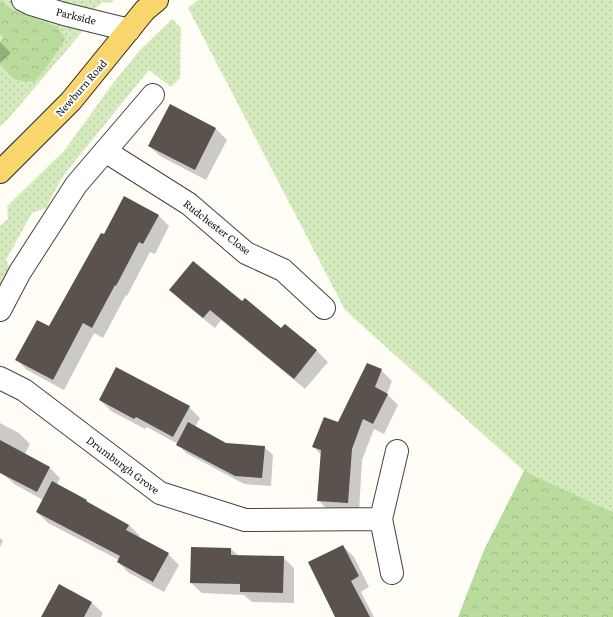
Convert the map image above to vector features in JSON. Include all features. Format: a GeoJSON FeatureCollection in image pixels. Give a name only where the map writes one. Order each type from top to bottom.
{"type":"FeatureCollection","features":[{"type":"Feature","properties":{"kind":"main road","name":"Newburn Road"},"geometry":{"type":"LineString","coordinates":[[0,172],[71,101],[145,10],[157,0]]}},
{"type":"Feature","properties":{"kind":"street","name":"Parkside"},"geometry":{"type":"LineString","coordinates":[[23,0],[31,4],[64,14],[129,30]]}},
{"type":"Feature","properties":{"kind":"street"},"geometry":{"type":"LineString","coordinates":[[0,310],[20,272],[76,186],[153,95]]}},
{"type":"Feature","properties":{"kind":"street","name":"Rudchester Close"},"geometry":{"type":"LineString","coordinates":[[106,151],[189,204],[246,253],[283,270],[324,308]]}},
{"type":"Feature","properties":{"kind":"street","name":"Drumburgh Grove"},"geometry":{"type":"LineString","coordinates":[[0,378],[24,390],[160,493],[245,520],[381,519]]}},
{"type":"Feature","properties":{"kind":"street"},"geometry":{"type":"LineString","coordinates":[[392,573],[381,519],[397,451]]}},
{"type":"Feature","properties":{"kind":"green space"},"geometry":{"type":"Polygon","coordinates":[[[0,0],[12,0],[16,3],[88,25],[0,127],[0,0]]]}},
{"type":"Feature","properties":{"kind":"green space"},"geometry":{"type":"Polygon","coordinates":[[[30,0],[114,0],[111,3],[103,2],[88,14],[30,0]]]}},
{"type":"Feature","properties":{"kind":"green space"},"geometry":{"type":"Polygon","coordinates":[[[198,0],[613,0],[613,512],[524,471],[345,310],[188,8],[198,0]]]}},
{"type":"Feature","properties":{"kind":"green space"},"geometry":{"type":"Polygon","coordinates":[[[0,1],[15,11],[58,27],[65,39],[51,61],[35,81],[15,79],[8,74],[0,64],[0,43],[3,38],[0,33],[0,1]]]}},
{"type":"Feature","properties":{"kind":"green space"},"geometry":{"type":"Polygon","coordinates":[[[172,19],[181,28],[180,78],[171,87],[149,70],[70,167],[60,181],[46,208],[32,213],[6,260],[12,271],[3,286],[0,286],[0,226],[8,219],[7,206],[64,151],[111,86],[139,51],[172,19]]]}},
{"type":"Feature","properties":{"kind":"green space"},"geometry":{"type":"Polygon","coordinates":[[[524,471],[613,512],[613,617],[458,617],[484,550],[524,471]]]}},
{"type":"Feature","properties":{"kind":"building"},"geometry":{"type":"Polygon","coordinates":[[[170,104],[216,128],[195,170],[148,146],[170,104]]]}},
{"type":"Feature","properties":{"kind":"building"},"geometry":{"type":"Polygon","coordinates":[[[124,196],[159,215],[143,244],[139,242],[92,328],[83,323],[53,380],[15,360],[37,320],[49,326],[101,233],[104,234],[124,196]]]}},
{"type":"Feature","properties":{"kind":"building"},"geometry":{"type":"Polygon","coordinates":[[[193,261],[242,301],[245,298],[281,328],[285,324],[317,350],[294,379],[210,310],[203,318],[169,290],[193,261]]]}},
{"type":"Feature","properties":{"kind":"building"},"geometry":{"type":"Polygon","coordinates":[[[367,363],[382,369],[375,387],[388,394],[373,424],[363,419],[352,449],[348,503],[317,501],[321,450],[312,447],[324,417],[338,422],[367,363]]]}},
{"type":"Feature","properties":{"kind":"building"},"geometry":{"type":"Polygon","coordinates":[[[116,367],[190,406],[173,437],[136,417],[134,419],[99,400],[116,367]]]}},
{"type":"Feature","properties":{"kind":"building"},"geometry":{"type":"Polygon","coordinates":[[[188,422],[226,443],[265,446],[262,478],[235,476],[176,445],[188,422]]]}},
{"type":"Feature","properties":{"kind":"building"},"geometry":{"type":"Polygon","coordinates":[[[0,440],[50,467],[37,492],[0,473],[0,440]]]}},
{"type":"Feature","properties":{"kind":"building"},"geometry":{"type":"Polygon","coordinates":[[[52,481],[129,525],[126,530],[169,553],[153,582],[117,562],[120,556],[36,512],[52,481]]]}},
{"type":"Feature","properties":{"kind":"building"},"geometry":{"type":"Polygon","coordinates":[[[343,545],[359,576],[351,581],[370,617],[335,617],[308,562],[343,545]]]}},
{"type":"Feature","properties":{"kind":"building"},"geometry":{"type":"Polygon","coordinates":[[[191,547],[231,548],[231,555],[284,556],[283,593],[240,592],[240,584],[190,583],[191,547]]]}},
{"type":"Feature","properties":{"kind":"building"},"geometry":{"type":"Polygon","coordinates":[[[59,584],[92,602],[84,617],[41,617],[59,584]]]}}]}
